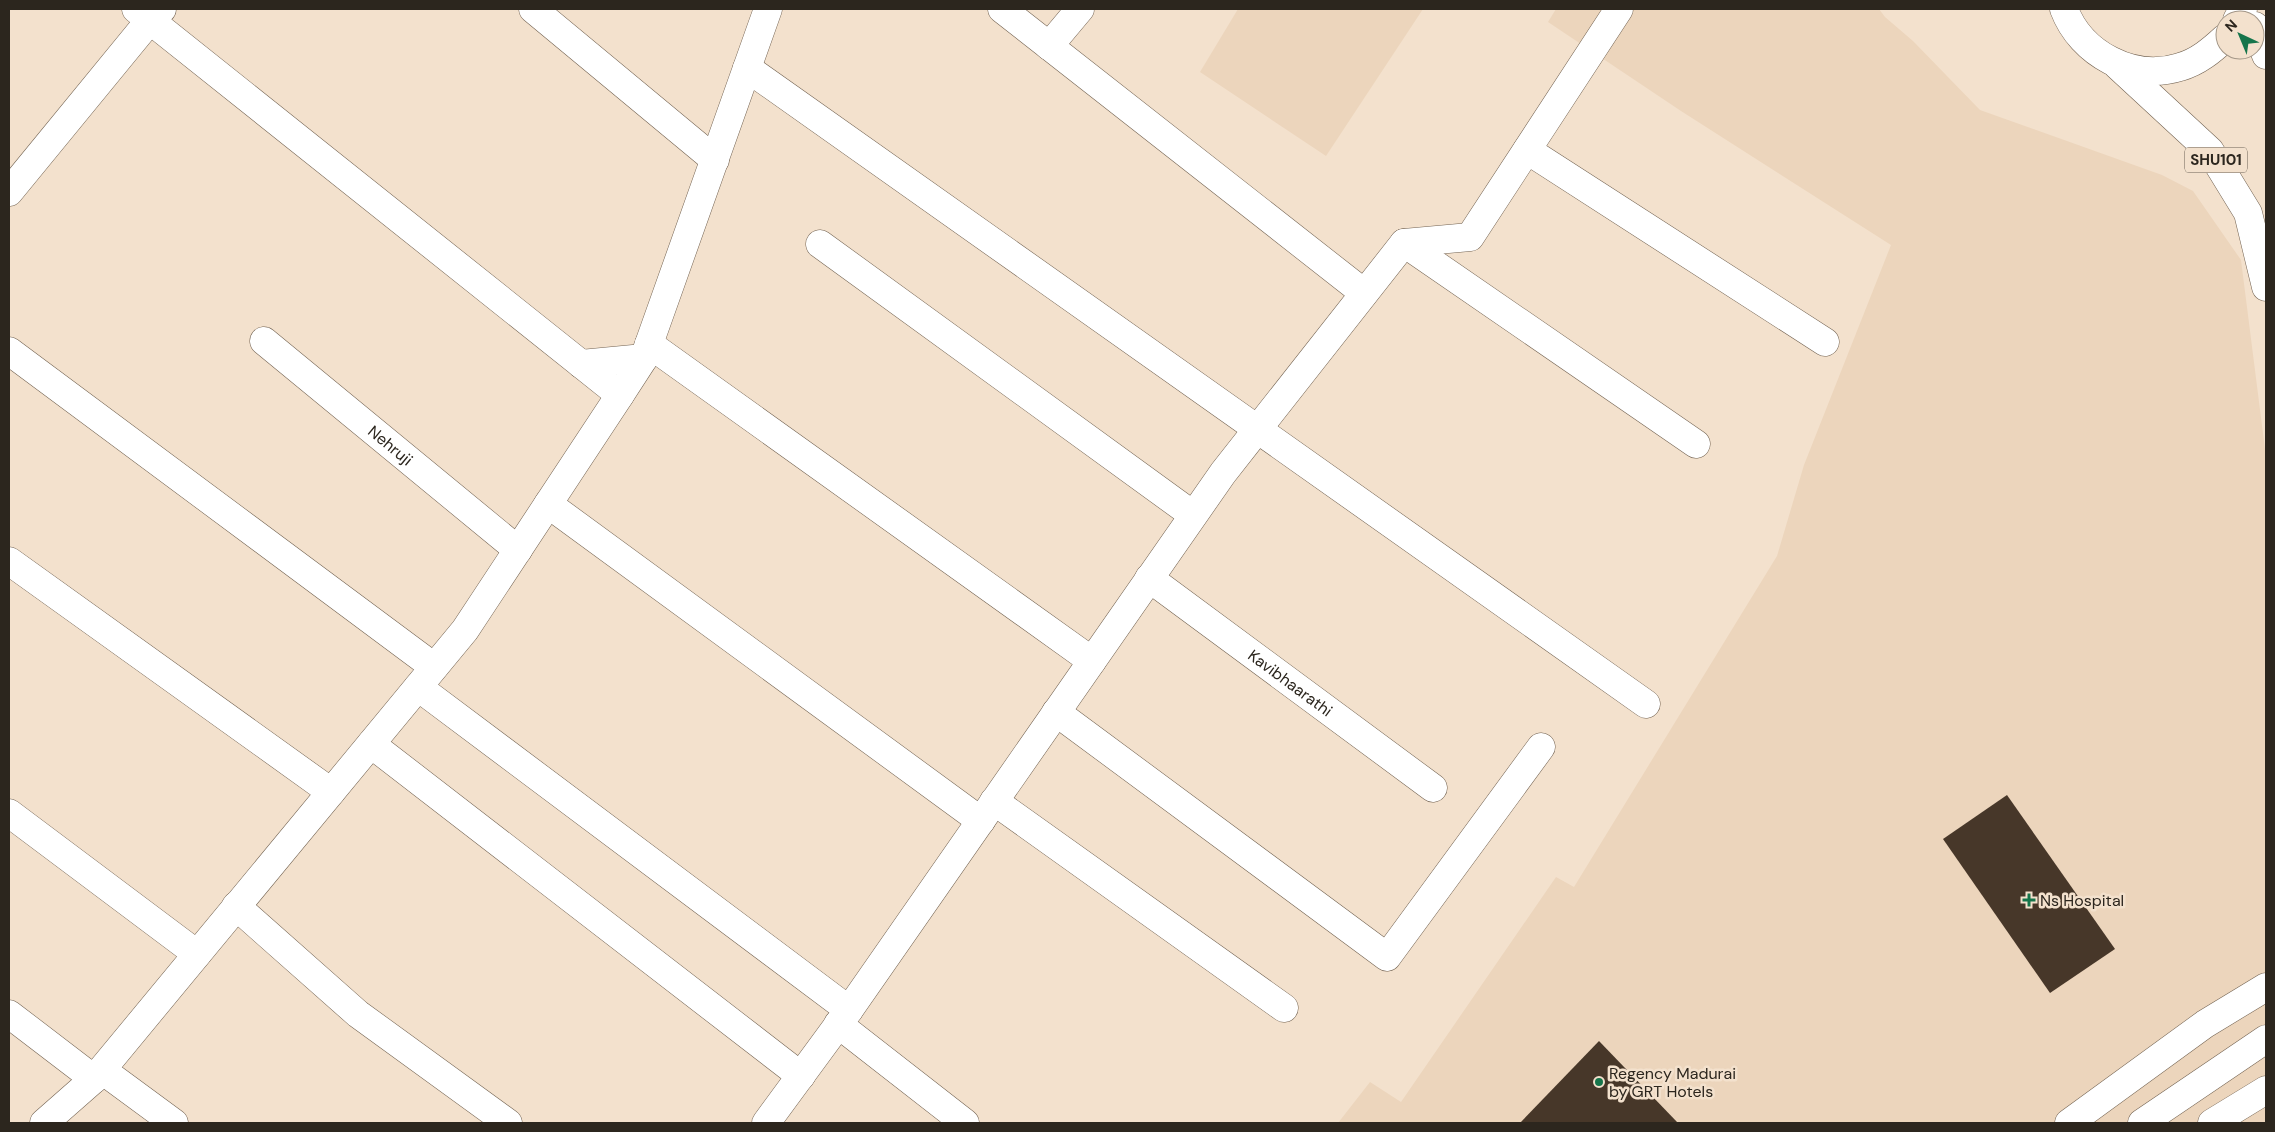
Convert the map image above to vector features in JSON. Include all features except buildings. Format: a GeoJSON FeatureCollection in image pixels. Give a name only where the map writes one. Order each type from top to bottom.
{"type":"FeatureCollection","features":[{"type":"Feature","properties":{"kind":"street"},"geometry":{"type":"LineString","coordinates":[[533,9],[714,160]]}},
{"type":"Feature","properties":{"kind":"street"},"geometry":{"type":"LineString","coordinates":[[44,1123],[98,1074],[465,630],[620,395],[646,351],[768,9]]}},
{"type":"Feature","properties":{"kind":"street"},"geometry":{"type":"LineString","coordinates":[[1002,9],[1364,292]]}},
{"type":"Feature","properties":{"kind":"street"},"geometry":{"type":"LineString","coordinates":[[1049,46],[1080,9]]}},
{"type":"Feature","properties":{"kind":"street"},"geometry":{"type":"LineString","coordinates":[[766,1123],[844,1017],[1193,515],[1257,428],[1404,243],[1470,237],[1619,9]]}},
{"type":"Feature","properties":{"kind":"street","name":"SHU101"},"geometry":{"type":"LineString","coordinates":[[2064,9],[2070,24],[2090,48],[2117,65],[2210,151],[2248,213],[2266,287]]}},
{"type":"Feature","properties":{"kind":"street"},"geometry":{"type":"LineString","coordinates":[[9,192],[149,12],[620,395]]}},
{"type":"Feature","properties":{"kind":"street","name":"SHU101"},"geometry":{"type":"LineString","coordinates":[[2117,65],[2148,72],[2180,68],[2209,53],[2215,47]]}},
{"type":"Feature","properties":{"kind":"street"},"geometry":{"type":"LineString","coordinates":[[747,68],[1646,704]]}},
{"type":"Feature","properties":{"kind":"street"},"geometry":{"type":"LineString","coordinates":[[1527,150],[1825,342]]}},
{"type":"Feature","properties":{"kind":"street"},"geometry":{"type":"LineString","coordinates":[[1404,243],[1696,444]]}},
{"type":"Feature","properties":{"kind":"street"},"geometry":{"type":"LineString","coordinates":[[820,244],[1193,515]]}},
{"type":"Feature","properties":{"kind":"street","name":"Nehruji"},"geometry":{"type":"LineString","coordinates":[[264,341],[518,550]]}},
{"type":"Feature","properties":{"kind":"street"},"geometry":{"type":"LineString","coordinates":[[9,351],[426,677],[844,1017],[965,1123]]}},
{"type":"Feature","properties":{"kind":"street"},"geometry":{"type":"LineString","coordinates":[[581,364],[646,351],[1092,661]]}},
{"type":"Feature","properties":{"kind":"street"},"geometry":{"type":"LineString","coordinates":[[548,504],[987,811],[1284,1008]]}},
{"type":"Feature","properties":{"kind":"street"},"geometry":{"type":"LineString","coordinates":[[9,561],[331,792]]}},
{"type":"Feature","properties":{"kind":"street","name":"Kavibhaarathi"},"geometry":{"type":"LineString","coordinates":[[1149,578],[1433,788]]}},
{"type":"Feature","properties":{"kind":"street"},"geometry":{"type":"LineString","coordinates":[[1056,712],[1387,957],[1541,747]]}},
{"type":"Feature","properties":{"kind":"street"},"geometry":{"type":"LineString","coordinates":[[372,744],[800,1076]]}},
{"type":"Feature","properties":{"kind":"street"},"geometry":{"type":"LineString","coordinates":[[9,812],[197,954]]}},
{"type":"Feature","properties":{"kind":"street"},"geometry":{"type":"LineString","coordinates":[[236,906],[358,1014],[508,1123]]}},
{"type":"Feature","properties":{"kind":"street"},"geometry":{"type":"LineString","coordinates":[[2069,1123],[2205,1024],[2266,988]]}},
{"type":"Feature","properties":{"kind":"street"},"geometry":{"type":"LineString","coordinates":[[9,1014],[174,1123]]}},
{"type":"Feature","properties":{"kind":"street"},"geometry":{"type":"LineString","coordinates":[[2142,1123],[2266,1038]]}},
{"type":"Feature","properties":{"kind":"street"},"geometry":{"type":"LineString","coordinates":[[2212,1123],[2266,1090]]}},
{"type":"Feature","properties":{"kind":"shaded area"},"geometry":{"type":"Polygon","coordinates":[[[1238,9],[1423,9],[1326,156],[1200,72],[1238,9]]]}},
{"type":"Feature","properties":{"kind":"shaded area"},"geometry":{"type":"Polygon","coordinates":[[[1556,9],[1879,9],[1980,110],[2162,175],[2193,191],[2241,260],[2266,457],[2266,1123],[1338,1123],[1370,1082],[1401,1102],[1556,877],[1574,887],[1777,556],[1804,465],[1891,245],[1681,111],[1548,22],[1556,9]]]}},
{"type":"Feature","properties":{"kind":"place","name":"Ns Hospital"},"geometry":{"type":"Point","coordinates":[2029,900]}},
{"type":"Feature","properties":{"kind":"place","name":"Regency Madurai by GRT Hotels"},"geometry":{"type":"Point","coordinates":[1599,1082]}}]}
